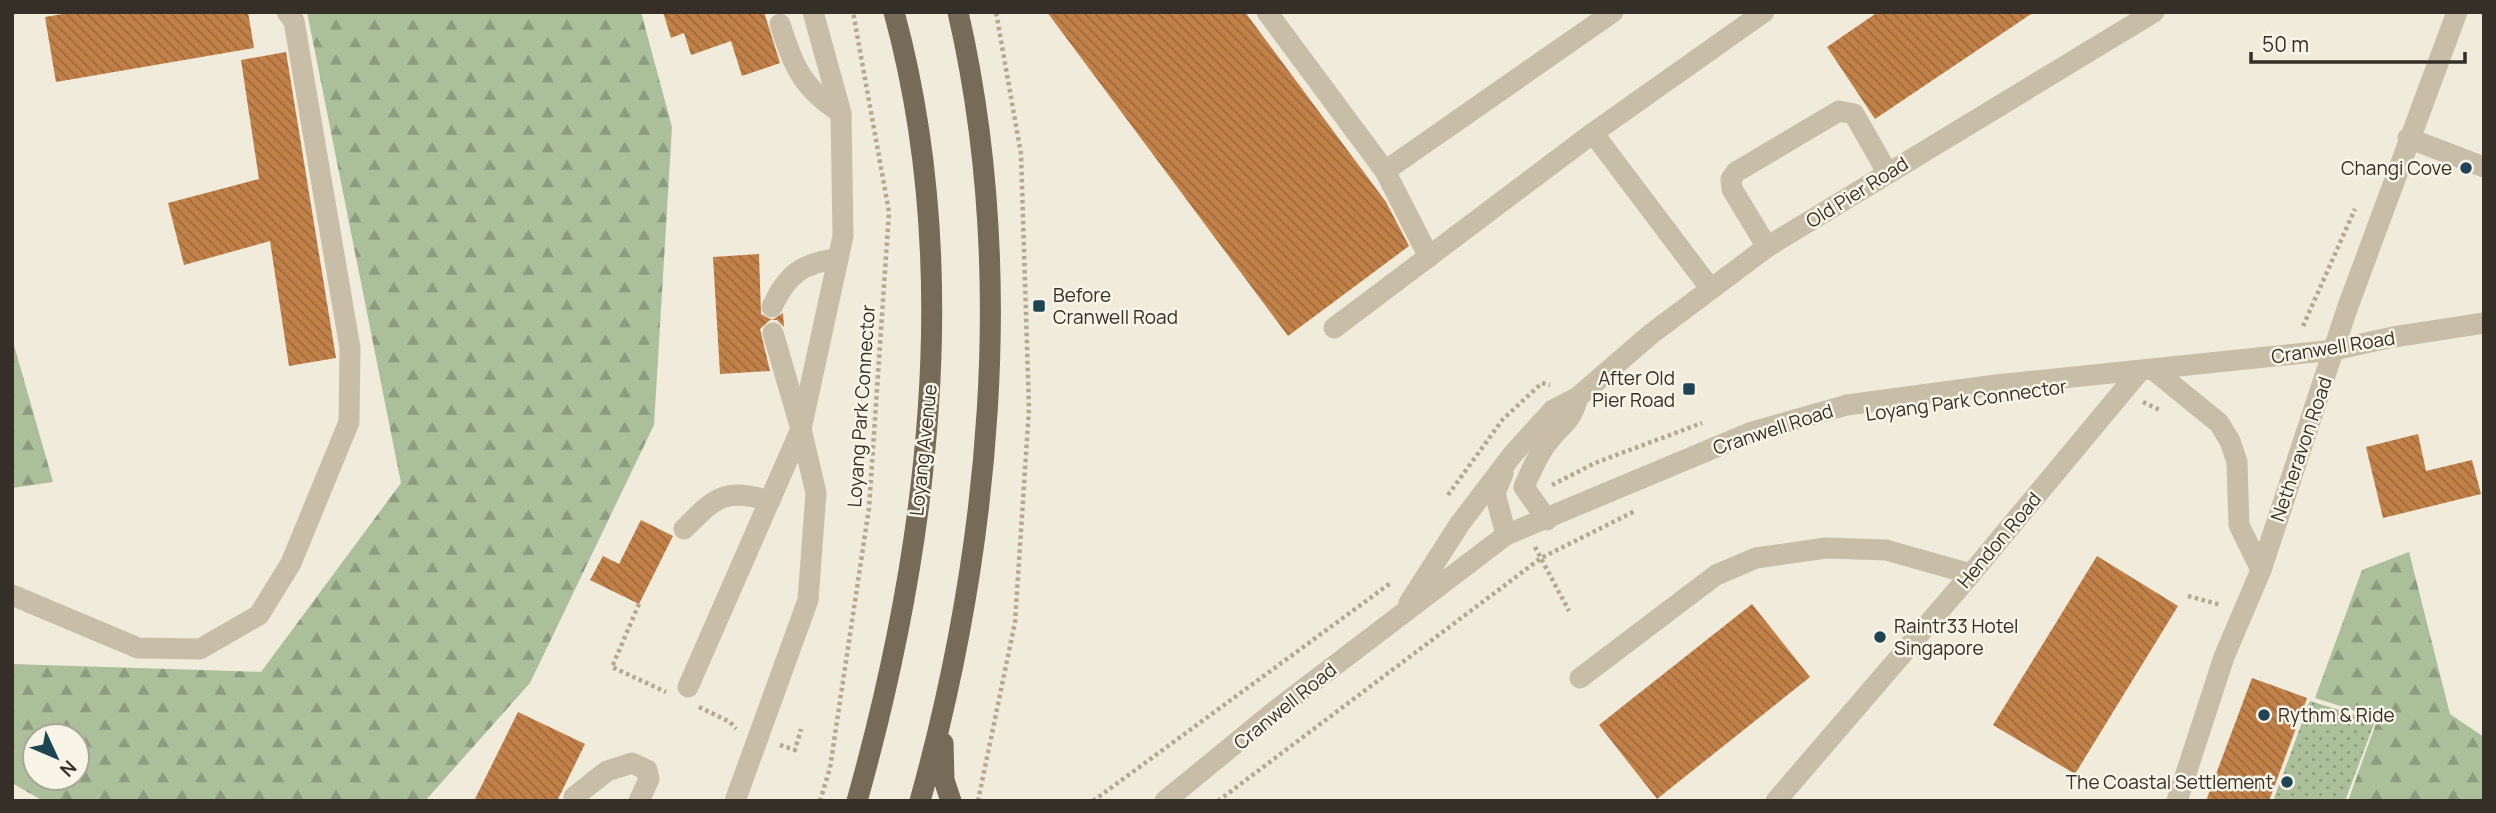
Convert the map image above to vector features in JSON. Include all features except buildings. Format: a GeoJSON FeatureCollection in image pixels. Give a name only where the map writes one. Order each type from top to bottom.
{"type":"FeatureCollection","features":[{"type":"Feature","properties":{"kind":"main road","name":"Loyang Avenue"},"geometry":{"type":"LineString","coordinates":[[856,801],[892,658],[911,551],[932,399],[929,225],[909,68],[894,12]]}},
{"type":"Feature","properties":{"kind":"main road"},"geometry":{"type":"LineString","coordinates":[[920,801],[943,720],[972,558],[989,376],[991,304],[982,138],[958,12]]}},
{"type":"Feature","properties":{"kind":"main road"},"geometry":{"type":"LineString","coordinates":[[943,720],[944,780],[951,801]]}},
{"type":"Feature","properties":{"kind":"street"},"geometry":{"type":"LineString","coordinates":[[12,595],[138,649],[200,649],[258,615],[291,563],[349,422],[350,348],[294,20],[288,12]]}},
{"type":"Feature","properties":{"kind":"street"},"geometry":{"type":"LineString","coordinates":[[688,687],[801,429],[843,236],[841,113],[813,12]]}},
{"type":"Feature","properties":{"kind":"street"},"geometry":{"type":"LineString","coordinates":[[1267,12],[1385,171],[1429,257]]}},
{"type":"Feature","properties":{"kind":"street"},"geometry":{"type":"LineString","coordinates":[[1385,171],[1613,12]]}},
{"type":"Feature","properties":{"kind":"street","name":"Old Pier Road"},"geometry":{"type":"LineString","coordinates":[[1403,614],[1459,525],[1513,454],[1553,410],[1578,397],[1651,334],[1767,247],[2154,12]]}},
{"type":"Feature","properties":{"kind":"street","name":"Netheravon Road"},"geometry":{"type":"LineString","coordinates":[[2177,801],[2224,657],[2261,570],[2408,138],[2457,12]]}},
{"type":"Feature","properties":{"kind":"street"},"geometry":{"type":"LineString","coordinates":[[1334,328],[1754,15]]}},
{"type":"Feature","properties":{"kind":"street"},"geometry":{"type":"LineString","coordinates":[[780,24],[791,59],[817,98],[841,113]]}},
{"type":"Feature","properties":{"kind":"street"},"geometry":{"type":"LineString","coordinates":[[1767,247],[1732,189],[1731,179],[1736,172],[1839,111],[1846,110],[1854,114],[1887,172]]}},
{"type":"Feature","properties":{"kind":"street"},"geometry":{"type":"LineString","coordinates":[[1593,133],[1710,288]]}},
{"type":"Feature","properties":{"kind":"street"},"geometry":{"type":"LineString","coordinates":[[2408,138],[2480,165]]}},
{"type":"Feature","properties":{"kind":"street"},"geometry":{"type":"LineString","coordinates":[[772,307],[783,283],[815,261],[838,259]]}},
{"type":"Feature","properties":{"kind":"street","name":"Cranwell Road"},"geometry":{"type":"LineString","coordinates":[[1165,801],[1506,535],[1752,432],[1847,405],[2007,384],[2146,372],[2334,350],[2393,337],[2484,323]]}},
{"type":"Feature","properties":{"kind":"street"},"geometry":{"type":"LineString","coordinates":[[734,801],[808,600],[816,493],[801,429],[773,333]]}},
{"type":"Feature","properties":{"kind":"street","name":"Netheravon Road"},"geometry":{"type":"LineString","coordinates":[[2146,372],[2219,423],[2230,441],[2237,462],[2239,525],[2261,570]]}},
{"type":"Feature","properties":{"kind":"street","name":"Hendon Road"},"geometry":{"type":"LineString","coordinates":[[1776,801],[1971,574],[2116,398],[2146,372]]}},
{"type":"Feature","properties":{"kind":"street","name":"Old Pier Road"},"geometry":{"type":"LineString","coordinates":[[1547,520],[1524,487],[1533,464],[1549,440],[1571,419],[1578,397]]}},
{"type":"Feature","properties":{"kind":"street","name":"Old Pier Road"},"geometry":{"type":"LineString","coordinates":[[1506,535],[1495,493],[1513,454]]}},
{"type":"Feature","properties":{"kind":"street"},"geometry":{"type":"LineString","coordinates":[[684,529],[714,498],[747,494],[770,501]]}},
{"type":"Feature","properties":{"kind":"street"},"geometry":{"type":"LineString","coordinates":[[1580,678],[1716,575],[1756,558],[1826,548],[1886,550],[1971,574]]}},
{"type":"Feature","properties":{"kind":"street"},"geometry":{"type":"LineString","coordinates":[[574,797],[607,771],[632,763],[646,770],[649,779],[639,801]]}},
{"type":"Feature","properties":{"kind":"path","name":"Loyang Park Connector"},"geometry":{"type":"LineString","coordinates":[[820,801],[830,768],[869,508],[888,212],[853,12]]}},
{"type":"Feature","properties":{"kind":"path"},"geometry":{"type":"LineString","coordinates":[[2116,398],[2146,402],[2166,413]]}},
{"type":"Feature","properties":{"kind":"path"},"geometry":{"type":"LineString","coordinates":[[1218,801],[1541,558],[1640,508]]}},
{"type":"Feature","properties":{"kind":"path"},"geometry":{"type":"LineString","coordinates":[[1547,570],[1569,611]]}},
{"type":"Feature","properties":{"kind":"path"},"geometry":{"type":"LineString","coordinates":[[1093,801],[1180,740],[1307,641],[1402,576]]}},
{"type":"Feature","properties":{"kind":"path"},"geometry":{"type":"LineString","coordinates":[[2188,596],[2213,603]]}},
{"type":"Feature","properties":{"kind":"green space"},"geometry":{"type":"Polygon","coordinates":[[[307,12],[641,12],[672,127],[654,425],[530,683],[425,801],[43,801],[28,792],[91,792],[91,722],[21,722],[21,788],[12,783],[12,664],[261,672],[401,483],[307,12]]]}},
{"type":"Feature","properties":{"kind":"green space"},"geometry":{"type":"Polygon","coordinates":[[[12,338],[53,482],[12,488],[12,338]]]}},
{"type":"Feature","properties":{"kind":"green space"},"geometry":{"type":"Polygon","coordinates":[[[2409,552],[2450,714],[2484,737],[2484,801],[2348,801],[2378,718],[2315,698],[2362,570],[2409,552]]]}},
{"type":"Feature","properties":{"kind":"green space"},"geometry":{"type":"Polygon","coordinates":[[[2310,701],[2375,721],[2345,801],[2273,801],[2310,701]]]}},
{"type":"Feature","properties":{"kind":"place","name":"Changi Cove"},"geometry":{"type":"Point","coordinates":[2466,168]}},
{"type":"Feature","properties":{"kind":"place","name":"Before Cranwell Road"},"geometry":{"type":"Point","coordinates":[1039,306]}},
{"type":"Feature","properties":{"kind":"place","name":"After Old Pier Road"},"geometry":{"type":"Point","coordinates":[1689,389]}},
{"type":"Feature","properties":{"kind":"place","name":"Raintr33 Hotel Singapore"},"geometry":{"type":"Point","coordinates":[1880,637]}},
{"type":"Feature","properties":{"kind":"place","name":"Rythm & Ride"},"geometry":{"type":"Point","coordinates":[2264,715]}},
{"type":"Feature","properties":{"kind":"place","name":"The Coastal Settlement"},"geometry":{"type":"Point","coordinates":[2287,782]}}]}
